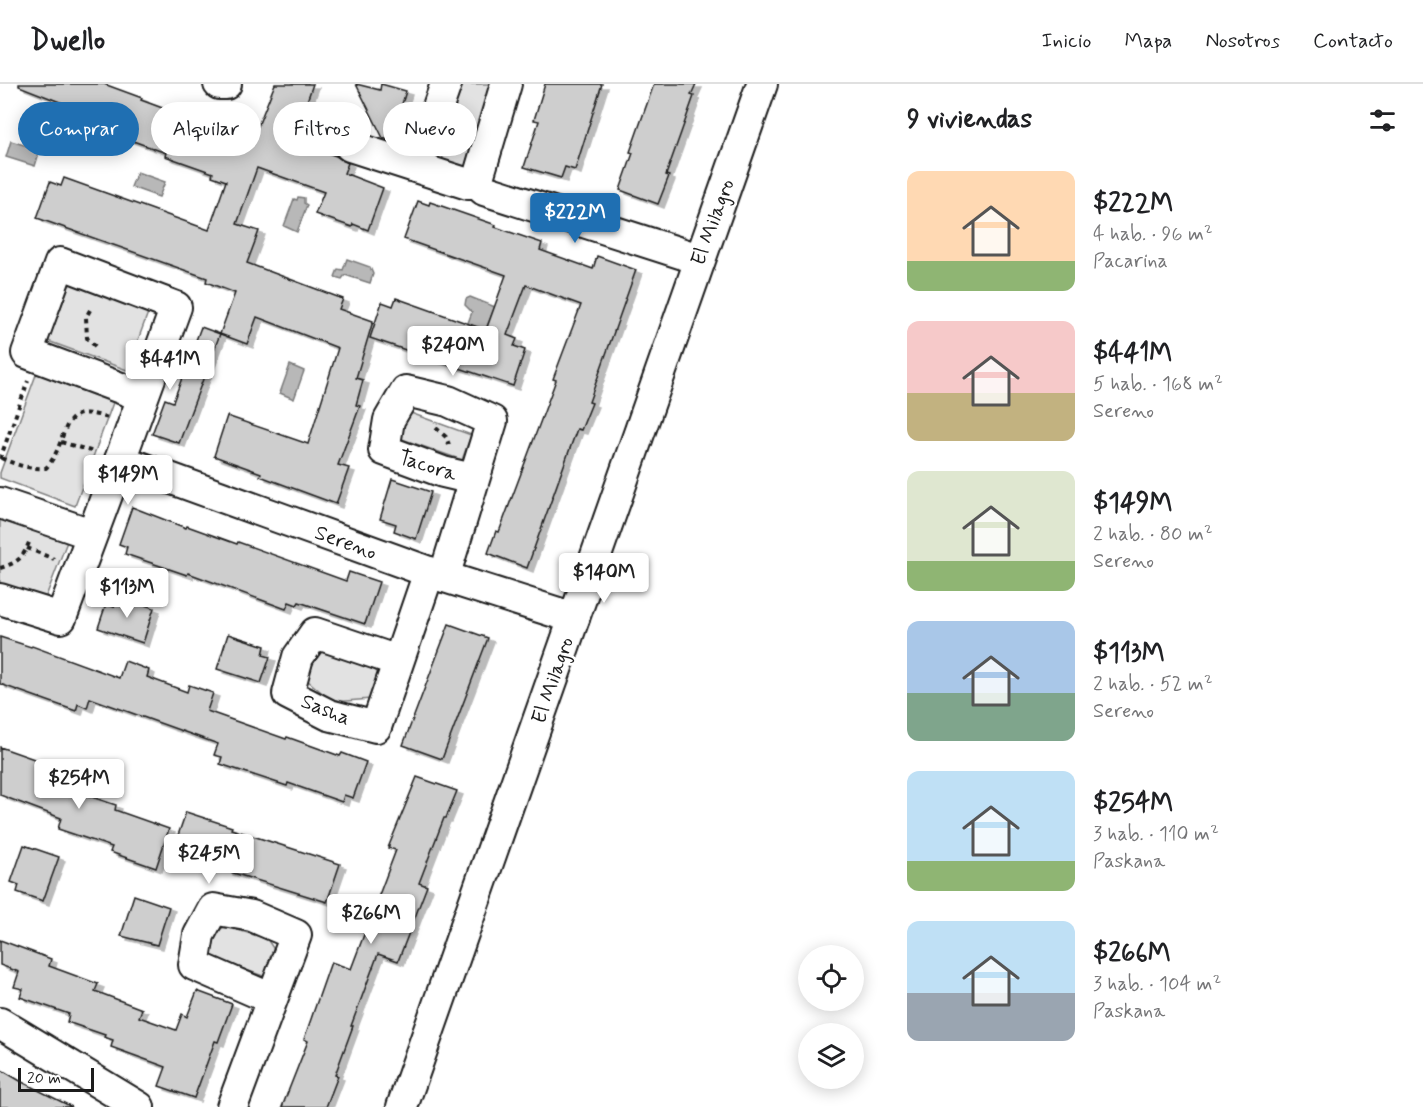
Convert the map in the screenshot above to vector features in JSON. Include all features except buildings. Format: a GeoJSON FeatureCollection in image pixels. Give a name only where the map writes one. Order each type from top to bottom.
{"type":"FeatureCollection","features":[{"type":"Feature","properties":{"kind":"street"},"geometry":{"type":"LineString","coordinates":[[219,84],[226,84]]}},
{"type":"Feature","properties":{"kind":"street"},"geometry":{"type":"LineString","coordinates":[[417,167],[446,84]]}},
{"type":"Feature","properties":{"kind":"street"},"geometry":{"type":"LineString","coordinates":[[507,84],[478,177],[478,184],[484,190],[699,259]]}},
{"type":"Feature","properties":{"kind":"street","name":"El Milagro"},"geometry":{"type":"LineString","coordinates":[[402,1107],[762,84]]}},
{"type":"Feature","properties":{"kind":"street"},"geometry":{"type":"LineString","coordinates":[[371,153],[468,184],[478,184]]}},
{"type":"Feature","properties":{"kind":"street"},"geometry":{"type":"LineString","coordinates":[[0,599],[61,618],[176,307],[60,263],[27,353],[142,396]]}},
{"type":"Feature","properties":{"kind":"street","name":"Sereno"},"geometry":{"type":"LineString","coordinates":[[120,460],[437,575],[574,618]]}},
{"type":"Feature","properties":{"kind":"street","name":"Tacora"},"geometry":{"type":"LineString","coordinates":[[437,575],[473,479]]}},
{"type":"Feature","properties":{"kind":"street"},"geometry":{"type":"LineString","coordinates":[[0,503],[91,534]]}},
{"type":"Feature","properties":{"kind":"street"},"geometry":{"type":"LineString","coordinates":[[398,661],[437,575]]}},
{"type":"Feature","properties":{"kind":"street"},"geometry":{"type":"LineString","coordinates":[[232,1107],[272,999]]}},
{"type":"Feature","properties":{"kind":"street"},"geometry":{"type":"LineString","coordinates":[[0,1023],[139,1107]]}},
{"type":"Feature","properties":{"kind":"path"},"geometry":{"type":"LineString","coordinates":[[90,310],[86,317],[87,338],[93,345],[111,352],[112,384]]}},
{"type":"Feature","properties":{"kind":"path"},"geometry":{"type":"LineString","coordinates":[[79,340],[87,338]]}},
{"type":"Feature","properties":{"kind":"path"},"geometry":{"type":"LineString","coordinates":[[37,357],[0,458],[26,468],[46,468],[54,459],[69,420],[79,413],[93,412],[132,426]]}},
{"type":"Feature","properties":{"kind":"path"},"geometry":{"type":"LineString","coordinates":[[61,442],[120,460]]}},
{"type":"Feature","properties":{"kind":"shaded area"},"geometry":{"type":"Polygon","coordinates":[[[463,84],[500,84],[479,155],[463,169],[443,164],[443,156],[477,156],[477,102],[456,102],[463,84]]]}},
{"type":"Feature","properties":{"kind":"shaded area"},"geometry":{"type":"Polygon","coordinates":[[[11,141],[18,143],[18,156],[38,156],[35,166],[6,157],[11,141]]]}},
{"type":"Feature","properties":{"kind":"shaded area"},"geometry":{"type":"Polygon","coordinates":[[[137,172],[165,182],[159,197],[131,187],[137,172]]]}},
{"type":"Feature","properties":{"kind":"shaded area"},"geometry":{"type":"Polygon","coordinates":[[[298,197],[304,198],[304,203],[307,205],[297,232],[284,226],[294,199],[297,200],[298,197]]]}},
{"type":"Feature","properties":{"kind":"shaded area"},"geometry":{"type":"Polygon","coordinates":[[[347,259],[370,267],[373,274],[370,283],[345,275],[342,279],[335,277],[338,269],[343,270],[347,259]]]}},
{"type":"Feature","properties":{"kind":"shaded area"},"geometry":{"type":"Polygon","coordinates":[[[71,281],[149,310],[127,370],[48,341],[71,281]]]}},
{"type":"Feature","properties":{"kind":"shaded area"},"geometry":{"type":"Polygon","coordinates":[[[470,297],[495,307],[482,338],[465,331],[472,312],[465,305],[466,299],[470,297]]]}},
{"type":"Feature","properties":{"kind":"shaded area"},"geometry":{"type":"Polygon","coordinates":[[[290,365],[304,371],[294,399],[280,393],[290,365]]]}},
{"type":"Feature","properties":{"kind":"shaded area"},"geometry":{"type":"Polygon","coordinates":[[[37,372],[114,400],[75,506],[0,478],[37,372]]]}},
{"type":"Feature","properties":{"kind":"shaded area"},"geometry":{"type":"Polygon","coordinates":[[[408,412],[471,435],[462,460],[399,438],[408,412]]]}},
{"type":"Feature","properties":{"kind":"shaded area"},"geometry":{"type":"Polygon","coordinates":[[[0,514],[68,539],[45,599],[0,583],[0,514]]]}},
{"type":"Feature","properties":{"kind":"shaded area"},"geometry":{"type":"Polygon","coordinates":[[[318,651],[355,659],[381,674],[371,699],[333,702],[307,680],[318,651]]]}},
{"type":"Feature","properties":{"kind":"shaded area"},"geometry":{"type":"Polygon","coordinates":[[[225,926],[267,939],[277,954],[266,977],[213,958],[210,947],[211,939],[225,926]]]}}]}
